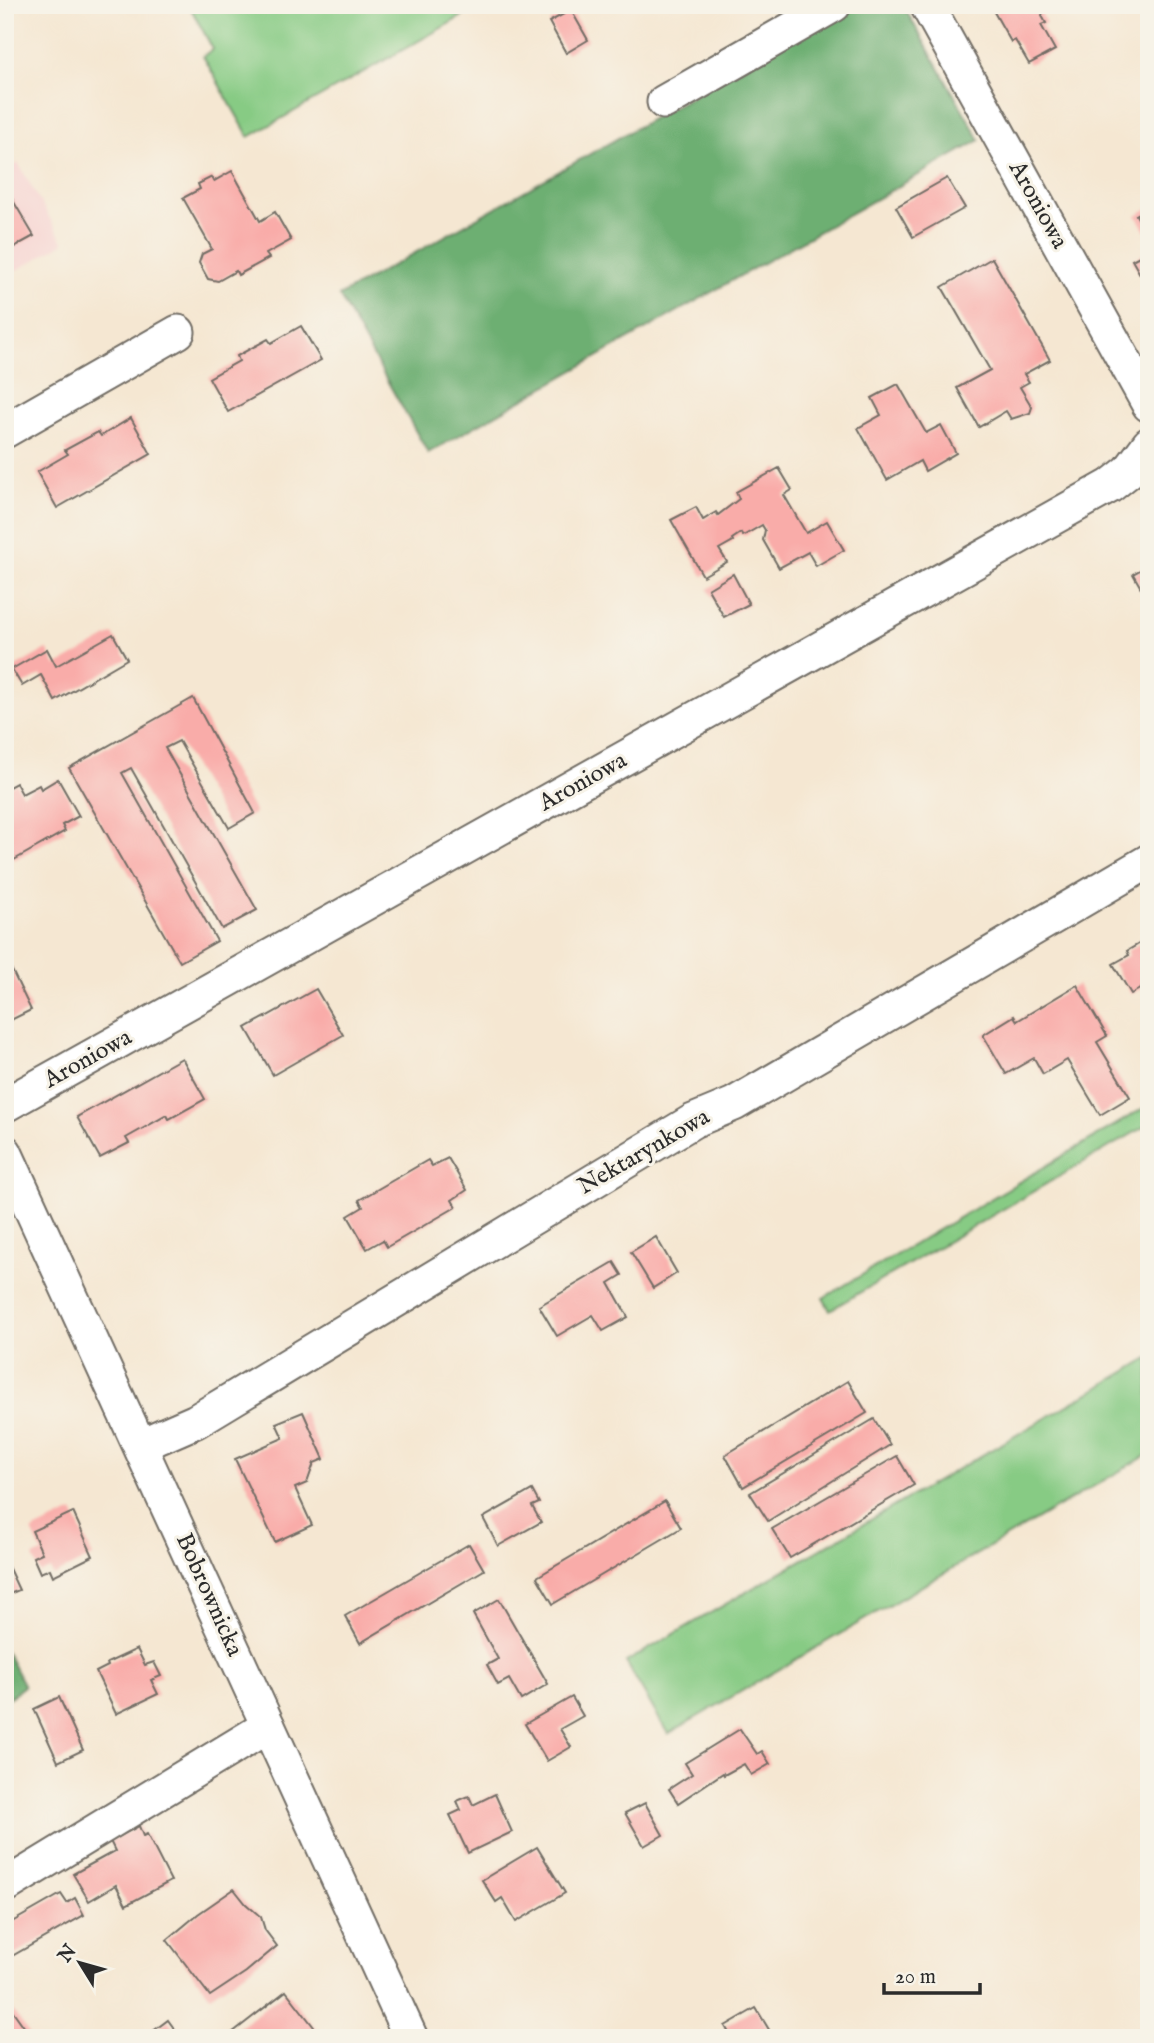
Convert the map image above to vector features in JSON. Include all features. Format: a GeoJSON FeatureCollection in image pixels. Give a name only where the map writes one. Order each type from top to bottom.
{"type":"FeatureCollection","features":[{"type":"Feature","properties":{"kind":"street"},"geometry":{"type":"LineString","coordinates":[[664,102],[834,5]]}},
{"type":"Feature","properties":{"kind":"street","name":"Aroniowa"},"geometry":{"type":"LineString","coordinates":[[927,5],[1149,405]]}},
{"type":"Feature","properties":{"kind":"street"},"geometry":{"type":"LineString","coordinates":[[5,431],[178,332]]}},
{"type":"Feature","properties":{"kind":"street","name":"Aroniowa"},"geometry":{"type":"LineString","coordinates":[[5,1105],[1110,486],[1129,471],[1149,444]]}},
{"type":"Feature","properties":{"kind":"street","name":"Nektarynkowa"},"geometry":{"type":"LineString","coordinates":[[141,1445],[196,1420],[693,1121],[734,1104],[1149,861]]}},
{"type":"Feature","properties":{"kind":"street","name":"Bobrownicka"},"geometry":{"type":"LineString","coordinates":[[5,1152],[411,2038]]}},
{"type":"Feature","properties":{"kind":"street"},"geometry":{"type":"LineString","coordinates":[[5,1886],[268,1726]]}},
{"type":"Feature","properties":{"kind":"shaded area"},"geometry":{"type":"Polygon","coordinates":[[[18,163],[64,243],[5,277],[5,171],[18,163]]]}},
{"type":"Feature","properties":{"kind":"green space"},"geometry":{"type":"Polygon","coordinates":[[[189,5],[482,5],[249,137],[203,56],[213,49],[189,5]]]}},
{"type":"Feature","properties":{"kind":"green space"},"geometry":{"type":"Polygon","coordinates":[[[853,5],[903,5],[980,140],[428,453],[339,296],[853,5]]]}},
{"type":"Feature","properties":{"kind":"green space"},"geometry":{"type":"Polygon","coordinates":[[[1149,1105],[1149,1124],[830,1310],[823,1298],[1149,1105]]]}},
{"type":"Feature","properties":{"kind":"green space"},"geometry":{"type":"Polygon","coordinates":[[[1149,1358],[1149,1454],[668,1734],[626,1662],[1149,1358]]]}},
{"type":"Feature","properties":{"kind":"green space"},"geometry":{"type":"Polygon","coordinates":[[[5,1650],[24,1686],[5,1701],[5,1650]]]}},
{"type":"Feature","properties":{"kind":"building"},"geometry":{"type":"Polygon","coordinates":[[[1005,5],[1044,5],[1042,16],[1046,23],[1041,25],[1055,50],[1029,64],[1015,40],[1011,42],[994,12],[1005,5]]]}},
{"type":"Feature","properties":{"kind":"building"},"geometry":{"type":"Polygon","coordinates":[[[571,10],[588,40],[566,53],[549,22],[571,10]]]}},
{"type":"Feature","properties":{"kind":"building"},"geometry":{"type":"Polygon","coordinates":[[[232,171],[260,221],[275,212],[291,240],[266,254],[269,258],[238,275],[236,271],[218,281],[208,279],[199,263],[202,254],[212,249],[183,198],[200,189],[198,184],[212,177],[214,181],[232,171]]]}},
{"type":"Feature","properties":{"kind":"building"},"geometry":{"type":"Polygon","coordinates":[[[947,178],[965,208],[913,237],[896,207],[947,178]]]}},
{"type":"Feature","properties":{"kind":"building"},"geometry":{"type":"Polygon","coordinates":[[[5,187],[34,236],[5,252],[5,187]]]}},
{"type":"Feature","properties":{"kind":"building"},"geometry":{"type":"Polygon","coordinates":[[[1149,208],[1149,238],[1136,215],[1149,208]]]}},
{"type":"Feature","properties":{"kind":"building"},"geometry":{"type":"Polygon","coordinates":[[[1149,251],[1149,290],[1132,260],[1149,251]]]}},
{"type":"Feature","properties":{"kind":"building"},"geometry":{"type":"Polygon","coordinates":[[[992,258],[1050,360],[1024,374],[1029,382],[1020,387],[1032,407],[1030,413],[1011,419],[1006,411],[979,427],[957,388],[990,370],[942,287],[992,258]]]}},
{"type":"Feature","properties":{"kind":"building"},"geometry":{"type":"Polygon","coordinates":[[[301,326],[321,360],[228,412],[209,378],[239,361],[237,356],[268,339],[271,343],[301,326]]]}},
{"type":"Feature","properties":{"kind":"building"},"geometry":{"type":"Polygon","coordinates":[[[898,384],[926,433],[941,425],[956,453],[925,471],[920,461],[887,480],[858,428],[881,415],[872,398],[898,384]]]}},
{"type":"Feature","properties":{"kind":"building"},"geometry":{"type":"Polygon","coordinates":[[[131,418],[151,454],[57,508],[37,472],[68,454],[65,450],[98,432],[101,436],[131,418]]]}},
{"type":"Feature","properties":{"kind":"building"},"geometry":{"type":"Polygon","coordinates":[[[779,468],[792,490],[784,495],[806,533],[827,521],[844,550],[816,566],[808,552],[779,568],[763,540],[765,530],[762,525],[743,536],[741,533],[719,549],[727,562],[703,576],[671,520],[696,507],[703,520],[716,512],[718,515],[739,499],[736,492],[779,468]]]}},
{"type":"Feature","properties":{"kind":"building"},"geometry":{"type":"Polygon","coordinates":[[[1149,565],[1149,602],[1133,574],[1149,565]]]}},
{"type":"Feature","properties":{"kind":"building"},"geometry":{"type":"Polygon","coordinates":[[[733,574],[749,604],[724,617],[708,589],[733,574]]]}},
{"type":"Feature","properties":{"kind":"building"},"geometry":{"type":"Polygon","coordinates":[[[113,634],[127,659],[55,701],[41,675],[22,686],[12,669],[47,649],[56,666],[113,634]]]}},
{"type":"Feature","properties":{"kind":"building"},"geometry":{"type":"Polygon","coordinates":[[[193,698],[255,813],[229,828],[179,741],[165,748],[257,910],[222,929],[131,768],[122,773],[217,941],[180,962],[69,768],[193,698]]]}},
{"type":"Feature","properties":{"kind":"building"},"geometry":{"type":"Polygon","coordinates":[[[58,779],[79,816],[62,825],[65,831],[14,860],[5,844],[5,789],[16,783],[22,794],[39,785],[41,789],[58,779]]]}},
{"type":"Feature","properties":{"kind":"building"},"geometry":{"type":"Polygon","coordinates":[[[1149,938],[1149,988],[1147,985],[1131,994],[1113,964],[1129,955],[1127,951],[1149,938]]]}},
{"type":"Feature","properties":{"kind":"building"},"geometry":{"type":"Polygon","coordinates":[[[7,960],[31,1010],[5,1023],[5,961],[7,960]]]}},
{"type":"Feature","properties":{"kind":"building"},"geometry":{"type":"Polygon","coordinates":[[[1077,985],[1107,1036],[1097,1042],[1130,1097],[1100,1115],[1067,1060],[1043,1074],[1034,1058],[1006,1074],[983,1035],[1014,1016],[1017,1021],[1077,985]]]}},
{"type":"Feature","properties":{"kind":"building"},"geometry":{"type":"Polygon","coordinates":[[[316,989],[343,1035],[273,1075],[246,1028],[316,989]]]}},
{"type":"Feature","properties":{"kind":"building"},"geometry":{"type":"Polygon","coordinates":[[[182,1058],[205,1099],[169,1119],[167,1115],[126,1138],[129,1143],[100,1158],[77,1117],[182,1058]]]}},
{"type":"Feature","properties":{"kind":"building"},"geometry":{"type":"Polygon","coordinates":[[[448,1158],[467,1190],[452,1200],[456,1207],[387,1247],[383,1240],[367,1249],[348,1216],[363,1207],[359,1200],[428,1160],[432,1166],[448,1158]]]}},
{"type":"Feature","properties":{"kind":"building"},"geometry":{"type":"Polygon","coordinates":[[[656,1237],[677,1273],[653,1288],[631,1252],[656,1237]]]}},
{"type":"Feature","properties":{"kind":"building"},"geometry":{"type":"Polygon","coordinates":[[[614,1262],[622,1275],[609,1283],[628,1317],[603,1331],[593,1315],[557,1336],[539,1306],[614,1262]]]}},
{"type":"Feature","properties":{"kind":"building"},"geometry":{"type":"Polygon","coordinates":[[[848,1381],[867,1413],[743,1487],[725,1455],[848,1381]]]}},
{"type":"Feature","properties":{"kind":"building"},"geometry":{"type":"Polygon","coordinates":[[[303,1412],[324,1459],[314,1463],[307,1483],[295,1488],[312,1525],[275,1542],[235,1459],[283,1438],[276,1423],[303,1412]]]}},
{"type":"Feature","properties":{"kind":"building"},"geometry":{"type":"Polygon","coordinates":[[[874,1419],[890,1445],[768,1521],[750,1493],[874,1419]]]}},
{"type":"Feature","properties":{"kind":"building"},"geometry":{"type":"Polygon","coordinates":[[[897,1456],[914,1485],[790,1558],[772,1529],[897,1456]]]}},
{"type":"Feature","properties":{"kind":"building"},"geometry":{"type":"Polygon","coordinates":[[[532,1490],[539,1503],[532,1506],[541,1522],[498,1546],[483,1518],[532,1490]]]}},
{"type":"Feature","properties":{"kind":"building"},"geometry":{"type":"Polygon","coordinates":[[[665,1501],[681,1528],[553,1604],[537,1577],[665,1501]]]}},
{"type":"Feature","properties":{"kind":"building"},"geometry":{"type":"Polygon","coordinates":[[[73,1512],[93,1556],[53,1576],[50,1569],[40,1573],[33,1557],[42,1553],[32,1531],[73,1512]]]}},
{"type":"Feature","properties":{"kind":"building"},"geometry":{"type":"Polygon","coordinates":[[[469,1544],[484,1570],[360,1643],[345,1616],[469,1544]]]}},
{"type":"Feature","properties":{"kind":"building"},"geometry":{"type":"Polygon","coordinates":[[[5,1560],[19,1590],[5,1596],[5,1560]]]}},
{"type":"Feature","properties":{"kind":"building"},"geometry":{"type":"Polygon","coordinates":[[[499,1599],[548,1684],[521,1700],[509,1679],[498,1685],[487,1665],[498,1659],[473,1614],[499,1599]]]}},
{"type":"Feature","properties":{"kind":"building"},"geometry":{"type":"Polygon","coordinates":[[[137,1649],[145,1665],[154,1662],[161,1676],[151,1680],[158,1694],[116,1714],[96,1672],[108,1666],[107,1663],[137,1649]]]}},
{"type":"Feature","properties":{"kind":"building"},"geometry":{"type":"Polygon","coordinates":[[[59,1697],[83,1750],[58,1762],[34,1709],[59,1697]]]}},
{"type":"Feature","properties":{"kind":"building"},"geometry":{"type":"Polygon","coordinates":[[[572,1697],[583,1716],[560,1729],[571,1747],[547,1761],[525,1724],[572,1697]]]}},
{"type":"Feature","properties":{"kind":"building"},"geometry":{"type":"Polygon","coordinates":[[[740,1729],[757,1754],[762,1751],[770,1764],[751,1775],[744,1764],[724,1775],[723,1773],[678,1803],[669,1789],[692,1774],[685,1763],[740,1729]]]}},
{"type":"Feature","properties":{"kind":"building"},"geometry":{"type":"Polygon","coordinates":[[[495,1794],[512,1832],[468,1853],[450,1815],[461,1810],[457,1801],[469,1796],[473,1805],[495,1794]]]}},
{"type":"Feature","properties":{"kind":"building"},"geometry":{"type":"Polygon","coordinates":[[[645,1803],[663,1835],[644,1846],[625,1813],[645,1803]]]}},
{"type":"Feature","properties":{"kind":"building"},"geometry":{"type":"Polygon","coordinates":[[[139,1826],[143,1836],[147,1834],[171,1881],[126,1905],[116,1885],[89,1901],[73,1874],[115,1851],[110,1841],[139,1826]]]}},
{"type":"Feature","properties":{"kind":"building"},"geometry":{"type":"Polygon","coordinates":[[[537,1847],[565,1893],[516,1922],[502,1898],[496,1902],[482,1880],[537,1847]]]}},
{"type":"Feature","properties":{"kind":"building"},"geometry":{"type":"Polygon","coordinates":[[[234,1889],[261,1917],[265,1930],[277,1946],[246,1972],[210,1996],[167,1940],[234,1889]]]}},
{"type":"Feature","properties":{"kind":"building"},"geometry":{"type":"Polygon","coordinates":[[[61,1894],[67,1903],[75,1898],[84,1915],[12,1956],[9,1952],[5,1954],[5,1926],[61,1894]]]}},
{"type":"Feature","properties":{"kind":"building"},"geometry":{"type":"Polygon","coordinates":[[[286,1991],[317,2031],[308,2038],[229,2038],[228,2036],[286,1991]]]}},
{"type":"Feature","properties":{"kind":"building"},"geometry":{"type":"Polygon","coordinates":[[[5,2000],[32,2038],[5,2038],[5,2000]]]}},
{"type":"Feature","properties":{"kind":"building"},"geometry":{"type":"Polygon","coordinates":[[[756,2008],[774,2038],[732,2038],[725,2026],[756,2008]]]}},
{"type":"Feature","properties":{"kind":"building"},"geometry":{"type":"Polygon","coordinates":[[[168,2020],[181,2038],[144,2038],[168,2020]]]}}]}
